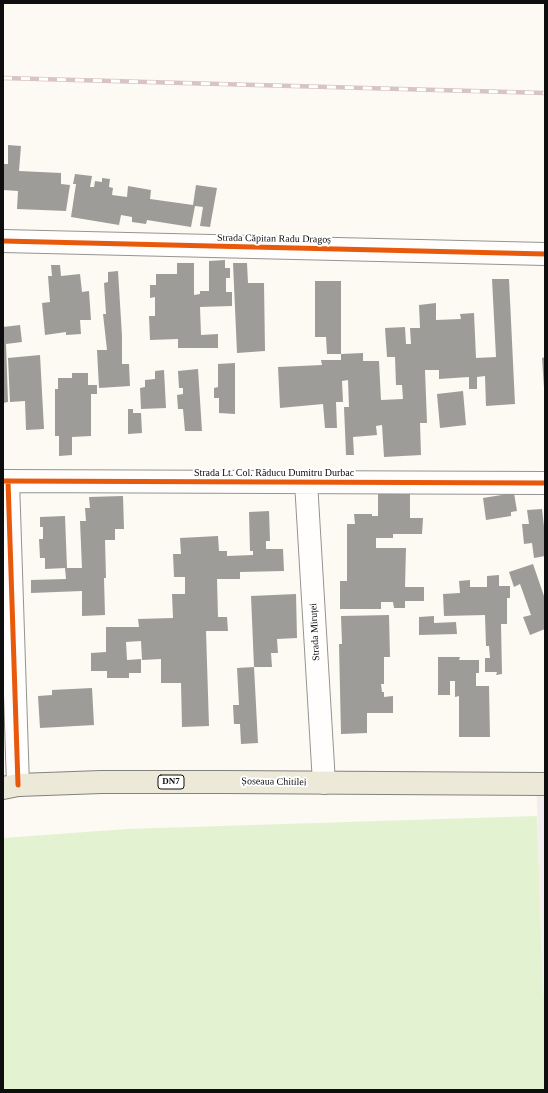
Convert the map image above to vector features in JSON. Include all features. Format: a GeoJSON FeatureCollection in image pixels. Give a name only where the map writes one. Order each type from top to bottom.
{"type":"FeatureCollection","features":[{"type":"Feature","properties":{"kind":"main road","name":"Șoseaua Chitilei"},"geometry":{"type":"LineString","coordinates":[[10,786],[109,782],[545,784]]}},
{"type":"Feature","properties":{"kind":"street","name":"Strada Căpitan Radu Dragoș"},"geometry":{"type":"LineString","coordinates":[[3,241],[545,254]]}},
{"type":"Feature","properties":{"kind":"street","name":"Strada Lt. Col. Răducu Dumitru Durbac"},"geometry":{"type":"LineString","coordinates":[[6,481],[545,482]]}},
{"type":"Feature","properties":{"kind":"street"},"geometry":{"type":"LineString","coordinates":[[6,481],[10,786]]}},
{"type":"Feature","properties":{"kind":"street","name":"Strada Miruței"},"geometry":{"type":"LineString","coordinates":[[306,482],[324,783]]}},
{"type":"Feature","properties":{"kind":"shaded area"},"geometry":{"type":"Polygon","coordinates":[[[545,773],[545,997],[543,994],[536,774],[545,773]]]}},
{"type":"Feature","properties":{"kind":"green space"},"geometry":{"type":"Polygon","coordinates":[[[537,816],[543,994],[545,997],[545,1090],[3,1090],[3,838],[127,829],[537,816]]]}},
{"type":"Feature","properties":{"kind":"building"},"geometry":{"type":"Polygon","coordinates":[[[8,145],[21,146],[19,171],[61,173],[61,184],[70,185],[66,211],[17,209],[18,191],[3,190],[3,164],[8,164],[8,145]]]}},
{"type":"Feature","properties":{"kind":"building"},"geometry":{"type":"Polygon","coordinates":[[[75,174],[92,176],[90,187],[94,187],[95,181],[102,182],[102,178],[110,179],[109,187],[113,188],[112,195],[127,197],[128,186],[151,190],[150,199],[193,205],[196,185],[217,188],[210,227],[200,226],[203,207],[195,206],[191,227],[147,220],[146,224],[132,222],[132,217],[121,215],[119,225],[71,217],[76,184],[73,184],[75,174]]]}},
{"type":"Feature","properties":{"kind":"building"},"geometry":{"type":"Polygon","coordinates":[[[225,260],[225,268],[230,268],[230,278],[226,278],[226,292],[232,292],[232,306],[200,307],[201,335],[218,334],[218,348],[178,348],[178,339],[150,340],[149,316],[155,316],[155,297],[150,298],[150,285],[156,285],[156,274],[177,274],[177,263],[194,263],[194,295],[200,294],[200,291],[209,291],[209,261],[225,260]]]}},
{"type":"Feature","properties":{"kind":"building"},"geometry":{"type":"Polygon","coordinates":[[[233,263],[247,263],[248,283],[264,283],[265,351],[237,353],[233,263]]]}},
{"type":"Feature","properties":{"kind":"building"},"geometry":{"type":"Polygon","coordinates":[[[51,265],[60,265],[61,276],[80,274],[82,292],[89,291],[91,320],[80,320],[81,334],[66,335],[66,332],[45,335],[42,303],[50,302],[48,276],[52,276],[51,265]]]}},
{"type":"Feature","properties":{"kind":"building"},"geometry":{"type":"Polygon","coordinates":[[[118,271],[122,336],[122,364],[129,364],[130,386],[99,388],[97,350],[107,350],[103,314],[106,314],[104,283],[108,282],[108,272],[118,271]]]}},
{"type":"Feature","properties":{"kind":"building"},"geometry":{"type":"Polygon","coordinates":[[[492,279],[509,279],[515,404],[486,406],[485,376],[477,377],[477,389],[469,389],[469,377],[439,379],[439,370],[425,370],[427,423],[420,423],[421,455],[384,457],[382,425],[376,426],[377,435],[353,437],[354,455],[346,455],[344,407],[349,407],[348,380],[342,381],[343,402],[336,402],[337,428],[325,428],[323,404],[280,408],[278,367],[322,365],[321,360],[341,360],[341,354],[363,353],[363,361],[379,361],[381,400],[403,399],[402,385],[396,385],[395,357],[387,357],[385,328],[405,327],[406,344],[411,344],[410,328],[420,328],[419,305],[436,303],[436,320],[461,319],[460,314],[474,313],[476,358],[496,357],[492,279]]]}},
{"type":"Feature","properties":{"kind":"building"},"geometry":{"type":"Polygon","coordinates":[[[315,281],[341,281],[341,354],[327,354],[326,337],[315,337],[315,281]]]}},
{"type":"Feature","properties":{"kind":"building"},"geometry":{"type":"Polygon","coordinates":[[[20,325],[22,342],[6,344],[8,402],[3,403],[3,327],[20,325]]]}},
{"type":"Feature","properties":{"kind":"building"},"geometry":{"type":"Polygon","coordinates":[[[40,355],[44,429],[26,430],[25,401],[10,402],[8,358],[40,355]]]}},
{"type":"Feature","properties":{"kind":"building"},"geometry":{"type":"Polygon","coordinates":[[[545,357],[545,388],[544,388],[542,358],[545,357]]]}},
{"type":"Feature","properties":{"kind":"building"},"geometry":{"type":"Polygon","coordinates":[[[235,363],[235,414],[219,413],[219,398],[214,398],[214,388],[218,387],[218,364],[235,363]]]}},
{"type":"Feature","properties":{"kind":"building"},"geometry":{"type":"Polygon","coordinates":[[[198,369],[202,431],[185,431],[183,409],[178,409],[177,395],[183,394],[183,388],[179,388],[178,371],[198,369]]]}},
{"type":"Feature","properties":{"kind":"building"},"geometry":{"type":"Polygon","coordinates":[[[164,370],[166,408],[141,409],[140,388],[145,387],[145,380],[155,379],[155,371],[164,370]]]}},
{"type":"Feature","properties":{"kind":"building"},"geometry":{"type":"Polygon","coordinates":[[[72,373],[88,373],[88,385],[97,385],[97,394],[91,394],[91,436],[72,437],[72,455],[59,456],[59,436],[55,436],[55,389],[58,389],[58,378],[72,378],[72,373]]]}},
{"type":"Feature","properties":{"kind":"building"},"geometry":{"type":"Polygon","coordinates":[[[463,391],[466,425],[440,428],[437,394],[463,391]]]}},
{"type":"Feature","properties":{"kind":"building"},"geometry":{"type":"Polygon","coordinates":[[[128,409],[133,409],[133,413],[141,413],[142,433],[128,434],[128,409]]]}},
{"type":"Feature","properties":{"kind":"building"},"geometry":{"type":"Polygon","coordinates":[[[514,493],[517,511],[511,512],[511,516],[486,520],[483,498],[514,493]]]}},
{"type":"Feature","properties":{"kind":"building"},"geometry":{"type":"Polygon","coordinates":[[[378,494],[410,494],[410,518],[423,518],[422,534],[393,534],[393,538],[376,538],[376,548],[406,548],[405,587],[424,587],[424,601],[405,601],[405,608],[394,608],[393,602],[381,602],[381,609],[340,609],[340,581],[347,581],[347,524],[355,524],[354,514],[372,514],[372,516],[378,516],[378,494]]]}},
{"type":"Feature","properties":{"kind":"building"},"geometry":{"type":"Polygon","coordinates":[[[123,496],[124,529],[115,529],[115,540],[105,540],[105,615],[82,616],[82,591],[31,593],[31,580],[66,579],[65,568],[45,569],[45,558],[40,558],[39,539],[43,539],[43,527],[40,527],[40,517],[65,516],[67,568],[82,568],[80,521],[86,521],[85,508],[90,508],[89,497],[123,496]]]}},
{"type":"Feature","properties":{"kind":"building"},"geometry":{"type":"Polygon","coordinates":[[[542,509],[545,535],[545,556],[534,558],[532,543],[524,544],[522,524],[529,524],[527,510],[542,509]]]}},
{"type":"Feature","properties":{"kind":"building"},"geometry":{"type":"Polygon","coordinates":[[[269,511],[270,541],[266,541],[266,549],[283,549],[284,571],[240,572],[240,579],[217,579],[218,617],[227,617],[228,631],[206,631],[209,726],[182,727],[181,683],[161,683],[161,659],[142,660],[141,641],[126,642],[127,660],[141,659],[141,673],[129,673],[129,678],[107,678],[107,671],[91,671],[91,653],[106,652],[106,627],[139,627],[138,619],[173,618],[172,594],[185,594],[185,577],[174,577],[173,554],[181,554],[180,538],[218,536],[219,551],[227,551],[227,556],[253,555],[253,551],[250,551],[249,512],[269,511]]]}},
{"type":"Feature","properties":{"kind":"building"},"geometry":{"type":"Polygon","coordinates":[[[533,564],[545,599],[545,629],[530,635],[523,617],[531,615],[520,584],[514,587],[509,572],[533,564]]]}},
{"type":"Feature","properties":{"kind":"building"},"geometry":{"type":"Polygon","coordinates":[[[499,575],[499,586],[510,586],[510,598],[507,598],[507,624],[501,624],[502,674],[496,675],[497,672],[485,672],[485,658],[490,658],[489,646],[486,646],[485,615],[444,616],[443,594],[460,593],[459,581],[470,580],[470,587],[487,587],[487,576],[499,575]]]}},
{"type":"Feature","properties":{"kind":"building"},"geometry":{"type":"Polygon","coordinates":[[[296,594],[297,638],[277,639],[278,653],[271,653],[272,667],[254,667],[251,596],[296,594]]]}},
{"type":"Feature","properties":{"kind":"building"},"geometry":{"type":"Polygon","coordinates":[[[389,615],[390,657],[384,657],[384,684],[381,684],[384,697],[393,696],[393,713],[367,713],[367,733],[341,734],[339,644],[342,644],[341,616],[389,615]]]}},
{"type":"Feature","properties":{"kind":"building"},"geometry":{"type":"Polygon","coordinates":[[[434,616],[434,623],[456,622],[457,634],[419,635],[419,617],[434,616]]]}},
{"type":"Feature","properties":{"kind":"building"},"geometry":{"type":"Polygon","coordinates":[[[438,657],[460,657],[459,660],[479,660],[479,673],[476,673],[476,686],[489,686],[490,737],[459,737],[459,696],[455,697],[455,681],[450,681],[450,695],[438,695],[438,657]]]}},
{"type":"Feature","properties":{"kind":"building"},"geometry":{"type":"Polygon","coordinates":[[[254,667],[258,743],[241,744],[240,724],[234,724],[233,705],[239,705],[237,668],[254,667]]]}},
{"type":"Feature","properties":{"kind":"building"},"geometry":{"type":"Polygon","coordinates":[[[92,688],[94,725],[40,728],[38,696],[52,695],[52,690],[92,688]]]}},
{"type":"Feature","properties":{"kind":"railway"},"geometry":{"type":"LineString","coordinates":[[3,78],[545,93]]}},
{"type":"Feature","properties":{"kind":"cycle path"},"geometry":{"type":"LineString","coordinates":[[3,241],[545,254]]}},
{"type":"Feature","properties":{"kind":"cycle path"},"geometry":{"type":"LineString","coordinates":[[3,481],[545,483]]}},
{"type":"Feature","properties":{"kind":"cycle path"},"geometry":{"type":"LineString","coordinates":[[8,481],[18,785]]}}]}
